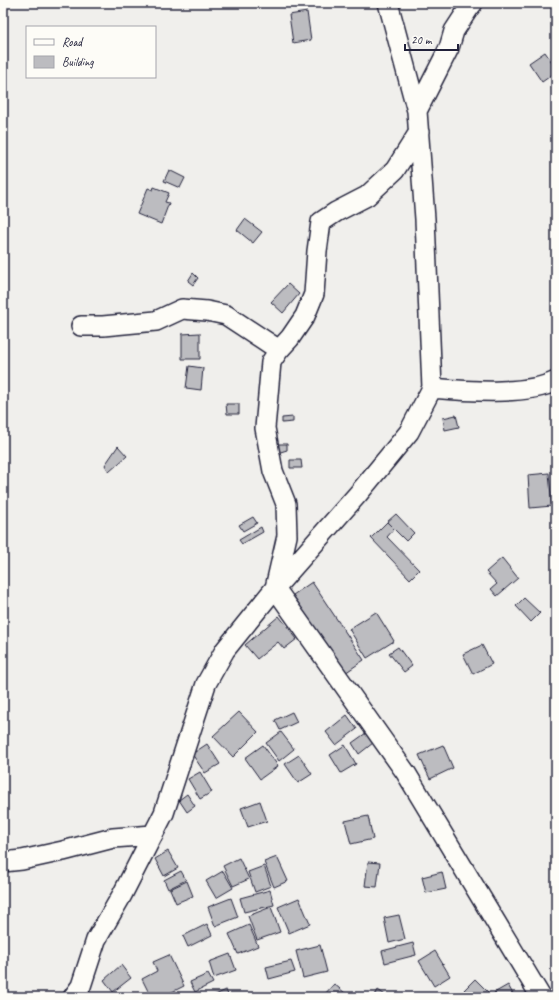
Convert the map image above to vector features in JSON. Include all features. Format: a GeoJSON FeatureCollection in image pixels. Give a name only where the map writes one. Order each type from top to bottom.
{"type":"FeatureCollection","features":[{"type":"Feature","properties":{"kind":"street"},"geometry":{"type":"LineString","coordinates":[[73,997],[81,986],[96,940],[122,895],[164,813],[206,684],[225,650],[274,588],[358,494],[409,432],[432,388],[425,219],[417,111],[388,3]]}},
{"type":"Feature","properties":{"kind":"street"},"geometry":{"type":"LineString","coordinates":[[417,111],[449,48],[454,31],[473,3]]}},
{"type":"Feature","properties":{"kind":"street"},"geometry":{"type":"LineString","coordinates":[[419,132],[395,170],[367,196],[320,222],[314,294],[305,316],[290,338],[270,362],[265,428],[272,471],[286,504],[287,536],[274,588],[406,773],[541,997]]}},
{"type":"Feature","properties":{"kind":"street"},"geometry":{"type":"LineString","coordinates":[[81,326],[103,326],[156,321],[182,309],[207,311],[226,315],[279,350]]}},
{"type":"Feature","properties":{"kind":"street"},"geometry":{"type":"LineString","coordinates":[[432,388],[463,391],[519,390],[548,385],[556,381]]}},
{"type":"Feature","properties":{"kind":"street"},"geometry":{"type":"LineString","coordinates":[[3,862],[22,860],[113,838],[153,835]]}},
{"type":"Feature","properties":{"kind":"building"},"geometry":{"type":"Polygon","coordinates":[[[307,12],[311,40],[293,43],[289,15],[307,12]]]}},
{"type":"Feature","properties":{"kind":"building"},"geometry":{"type":"Polygon","coordinates":[[[545,52],[556,68],[556,72],[542,82],[529,63],[545,52]]]}},
{"type":"Feature","properties":{"kind":"building"},"geometry":{"type":"Polygon","coordinates":[[[169,170],[185,178],[180,188],[164,181],[169,170]]]}},
{"type":"Feature","properties":{"kind":"building"},"geometry":{"type":"Polygon","coordinates":[[[154,187],[169,193],[165,202],[169,203],[161,224],[137,214],[148,188],[153,190],[154,187]]]}},
{"type":"Feature","properties":{"kind":"building"},"geometry":{"type":"Polygon","coordinates":[[[245,219],[262,232],[253,243],[237,230],[245,219]]]}},
{"type":"Feature","properties":{"kind":"building"},"geometry":{"type":"Polygon","coordinates":[[[193,273],[198,278],[193,285],[188,281],[193,273]]]}},
{"type":"Feature","properties":{"kind":"building"},"geometry":{"type":"Polygon","coordinates":[[[288,284],[299,294],[283,313],[271,302],[288,284]]]}},
{"type":"Feature","properties":{"kind":"building"},"geometry":{"type":"Polygon","coordinates":[[[200,333],[200,359],[182,359],[182,334],[200,333]]]}},
{"type":"Feature","properties":{"kind":"building"},"geometry":{"type":"Polygon","coordinates":[[[189,366],[203,368],[201,390],[186,388],[189,366]]]}},
{"type":"Feature","properties":{"kind":"building"},"geometry":{"type":"Polygon","coordinates":[[[556,396],[556,424],[554,423],[556,396]]]}},
{"type":"Feature","properties":{"kind":"building"},"geometry":{"type":"Polygon","coordinates":[[[226,404],[239,404],[239,414],[227,414],[226,404]]]}},
{"type":"Feature","properties":{"kind":"building"},"geometry":{"type":"Polygon","coordinates":[[[456,415],[459,427],[445,430],[443,418],[456,415]]]}},
{"type":"Feature","properties":{"kind":"building"},"geometry":{"type":"Polygon","coordinates":[[[293,417],[293,422],[282,423],[282,418],[293,417]]]}},
{"type":"Feature","properties":{"kind":"building"},"geometry":{"type":"Polygon","coordinates":[[[273,444],[287,444],[287,450],[274,454],[273,444]]]}},
{"type":"Feature","properties":{"kind":"building"},"geometry":{"type":"Polygon","coordinates":[[[118,446],[127,456],[109,472],[105,465],[118,446]]]}},
{"type":"Feature","properties":{"kind":"building"},"geometry":{"type":"Polygon","coordinates":[[[290,460],[301,460],[302,468],[290,468],[290,460]]]}},
{"type":"Feature","properties":{"kind":"building"},"geometry":{"type":"Polygon","coordinates":[[[549,473],[552,506],[530,508],[528,475],[549,473]]]}},
{"type":"Feature","properties":{"kind":"building"},"geometry":{"type":"Polygon","coordinates":[[[396,514],[414,533],[406,541],[387,522],[396,514]]]}},
{"type":"Feature","properties":{"kind":"building"},"geometry":{"type":"Polygon","coordinates":[[[253,517],[257,523],[243,531],[239,525],[253,517]]]}},
{"type":"Feature","properties":{"kind":"building"},"geometry":{"type":"Polygon","coordinates":[[[387,522],[394,529],[387,537],[419,570],[410,579],[371,538],[387,522]]]}},
{"type":"Feature","properties":{"kind":"building"},"geometry":{"type":"Polygon","coordinates":[[[261,527],[263,532],[242,544],[239,540],[261,527]]]}},
{"type":"Feature","properties":{"kind":"building"},"geometry":{"type":"Polygon","coordinates":[[[502,558],[518,578],[497,596],[491,589],[497,584],[486,572],[502,558]]]}},
{"type":"Feature","properties":{"kind":"building"},"geometry":{"type":"Polygon","coordinates":[[[312,582],[364,660],[345,673],[293,595],[312,582]]]}},
{"type":"Feature","properties":{"kind":"building"},"geometry":{"type":"Polygon","coordinates":[[[524,598],[540,613],[531,622],[516,606],[524,598]]]}},
{"type":"Feature","properties":{"kind":"building"},"geometry":{"type":"Polygon","coordinates":[[[376,612],[394,641],[367,658],[349,629],[376,612]]]}},
{"type":"Feature","properties":{"kind":"building"},"geometry":{"type":"Polygon","coordinates":[[[279,616],[297,639],[284,649],[278,642],[257,659],[245,645],[279,616]]]}},
{"type":"Feature","properties":{"kind":"building"},"geometry":{"type":"Polygon","coordinates":[[[482,645],[492,664],[473,674],[463,654],[482,645]]]}},
{"type":"Feature","properties":{"kind":"building"},"geometry":{"type":"Polygon","coordinates":[[[398,647],[412,666],[404,672],[389,653],[398,647]]]}},
{"type":"Feature","properties":{"kind":"building"},"geometry":{"type":"Polygon","coordinates":[[[239,712],[258,732],[233,757],[213,736],[239,712]]]}},
{"type":"Feature","properties":{"kind":"building"},"geometry":{"type":"Polygon","coordinates":[[[292,712],[297,722],[280,730],[275,720],[292,712]]]}},
{"type":"Feature","properties":{"kind":"building"},"geometry":{"type":"Polygon","coordinates":[[[347,715],[357,729],[336,745],[326,732],[347,715]]]}},
{"type":"Feature","properties":{"kind":"building"},"geometry":{"type":"Polygon","coordinates":[[[281,732],[294,749],[279,761],[266,743],[281,732]]]}},
{"type":"Feature","properties":{"kind":"building"},"geometry":{"type":"Polygon","coordinates":[[[366,733],[373,743],[359,754],[352,743],[366,733]]]}},
{"type":"Feature","properties":{"kind":"building"},"geometry":{"type":"Polygon","coordinates":[[[207,744],[220,764],[205,773],[192,754],[207,744]]]}},
{"type":"Feature","properties":{"kind":"building"},"geometry":{"type":"Polygon","coordinates":[[[263,745],[278,766],[260,779],[245,758],[263,745]]]}},
{"type":"Feature","properties":{"kind":"building"},"geometry":{"type":"Polygon","coordinates":[[[345,745],[356,764],[341,773],[330,755],[345,745]]]}},
{"type":"Feature","properties":{"kind":"building"},"geometry":{"type":"Polygon","coordinates":[[[443,745],[453,768],[430,779],[419,755],[443,745]]]}},
{"type":"Feature","properties":{"kind":"building"},"geometry":{"type":"Polygon","coordinates":[[[299,755],[312,774],[298,783],[285,764],[299,755]]]}},
{"type":"Feature","properties":{"kind":"building"},"geometry":{"type":"Polygon","coordinates":[[[200,772],[212,792],[200,799],[188,779],[200,772]]]}},
{"type":"Feature","properties":{"kind":"building"},"geometry":{"type":"Polygon","coordinates":[[[187,794],[195,806],[187,812],[179,800],[187,794]]]}},
{"type":"Feature","properties":{"kind":"building"},"geometry":{"type":"Polygon","coordinates":[[[260,801],[267,821],[248,827],[241,808],[260,801]]]}},
{"type":"Feature","properties":{"kind":"building"},"geometry":{"type":"Polygon","coordinates":[[[368,816],[373,839],[351,844],[345,821],[368,816]]]}},
{"type":"Feature","properties":{"kind":"building"},"geometry":{"type":"Polygon","coordinates":[[[168,851],[178,868],[164,876],[155,859],[168,851]]]}},
{"type":"Feature","properties":{"kind":"building"},"geometry":{"type":"Polygon","coordinates":[[[277,857],[288,881],[274,887],[264,862],[277,857]]]}},
{"type":"Feature","properties":{"kind":"building"},"geometry":{"type":"Polygon","coordinates":[[[239,858],[249,879],[233,886],[223,866],[239,858]]]}},
{"type":"Feature","properties":{"kind":"building"},"geometry":{"type":"Polygon","coordinates":[[[368,862],[380,863],[377,887],[365,886],[368,862]]]}},
{"type":"Feature","properties":{"kind":"building"},"geometry":{"type":"Polygon","coordinates":[[[264,866],[271,886],[255,892],[248,872],[264,866]]]}},
{"type":"Feature","properties":{"kind":"building"},"geometry":{"type":"Polygon","coordinates":[[[181,871],[186,880],[168,889],[164,880],[181,871]]]}},
{"type":"Feature","properties":{"kind":"building"},"geometry":{"type":"Polygon","coordinates":[[[223,871],[233,888],[216,898],[206,881],[223,871]]]}},
{"type":"Feature","properties":{"kind":"building"},"geometry":{"type":"Polygon","coordinates":[[[442,872],[446,889],[426,893],[422,877],[442,872]]]}},
{"type":"Feature","properties":{"kind":"building"},"geometry":{"type":"Polygon","coordinates":[[[187,881],[193,896],[176,903],[170,889],[187,881]]]}},
{"type":"Feature","properties":{"kind":"building"},"geometry":{"type":"Polygon","coordinates":[[[270,890],[274,905],[244,912],[240,898],[270,890]]]}},
{"type":"Feature","properties":{"kind":"building"},"geometry":{"type":"Polygon","coordinates":[[[231,898],[238,917],[215,926],[208,907],[231,898]]]}},
{"type":"Feature","properties":{"kind":"building"},"geometry":{"type":"Polygon","coordinates":[[[299,898],[310,924],[289,933],[278,907],[299,898]]]}},
{"type":"Feature","properties":{"kind":"building"},"geometry":{"type":"Polygon","coordinates":[[[271,907],[280,932],[257,940],[248,916],[271,907]]]}},
{"type":"Feature","properties":{"kind":"building"},"geometry":{"type":"Polygon","coordinates":[[[556,914],[556,923],[553,915],[556,914]]]}},
{"type":"Feature","properties":{"kind":"building"},"geometry":{"type":"Polygon","coordinates":[[[399,915],[405,939],[389,943],[384,918],[399,915]]]}},
{"type":"Feature","properties":{"kind":"building"},"geometry":{"type":"Polygon","coordinates":[[[207,924],[212,935],[188,947],[183,936],[207,924]]]}},
{"type":"Feature","properties":{"kind":"building"},"geometry":{"type":"Polygon","coordinates":[[[249,925],[258,946],[238,954],[229,934],[249,925]]]}},
{"type":"Feature","properties":{"kind":"building"},"geometry":{"type":"Polygon","coordinates":[[[413,943],[416,955],[385,963],[382,951],[413,943]]]}},
{"type":"Feature","properties":{"kind":"building"},"geometry":{"type":"Polygon","coordinates":[[[320,945],[327,972],[303,978],[296,951],[320,945]]]}},
{"type":"Feature","properties":{"kind":"building"},"geometry":{"type":"Polygon","coordinates":[[[435,951],[450,976],[434,986],[419,961],[435,951]]]}},
{"type":"Feature","properties":{"kind":"building"},"geometry":{"type":"Polygon","coordinates":[[[230,954],[236,970],[214,978],[209,962],[230,954]]]}},
{"type":"Feature","properties":{"kind":"building"},"geometry":{"type":"Polygon","coordinates":[[[169,955],[184,986],[162,997],[151,997],[142,979],[157,971],[153,962],[169,955]]]}},
{"type":"Feature","properties":{"kind":"building"},"geometry":{"type":"Polygon","coordinates":[[[291,961],[295,972],[269,979],[266,967],[291,961]]]}},
{"type":"Feature","properties":{"kind":"building"},"geometry":{"type":"Polygon","coordinates":[[[121,965],[131,978],[113,992],[104,980],[121,965]]]}},
{"type":"Feature","properties":{"kind":"building"},"geometry":{"type":"Polygon","coordinates":[[[208,974],[213,983],[195,992],[190,982],[208,974]]]}},
{"type":"Feature","properties":{"kind":"building"},"geometry":{"type":"Polygon","coordinates":[[[475,979],[490,994],[488,997],[472,997],[464,990],[475,979]]]}},
{"type":"Feature","properties":{"kind":"building"},"geometry":{"type":"Polygon","coordinates":[[[334,984],[350,997],[323,996],[334,984]]]}},
{"type":"Feature","properties":{"kind":"building"},"geometry":{"type":"Polygon","coordinates":[[[508,985],[514,996],[496,997],[494,993],[508,985]]]}},
{"type":"Feature","properties":{"kind":"building"},"geometry":{"type":"Polygon","coordinates":[[[226,990],[229,997],[211,997],[226,990]]]}},
{"type":"Feature","properties":{"kind":"building"},"geometry":{"type":"Polygon","coordinates":[[[378,990],[388,997],[374,997],[378,990]]]}}]}
